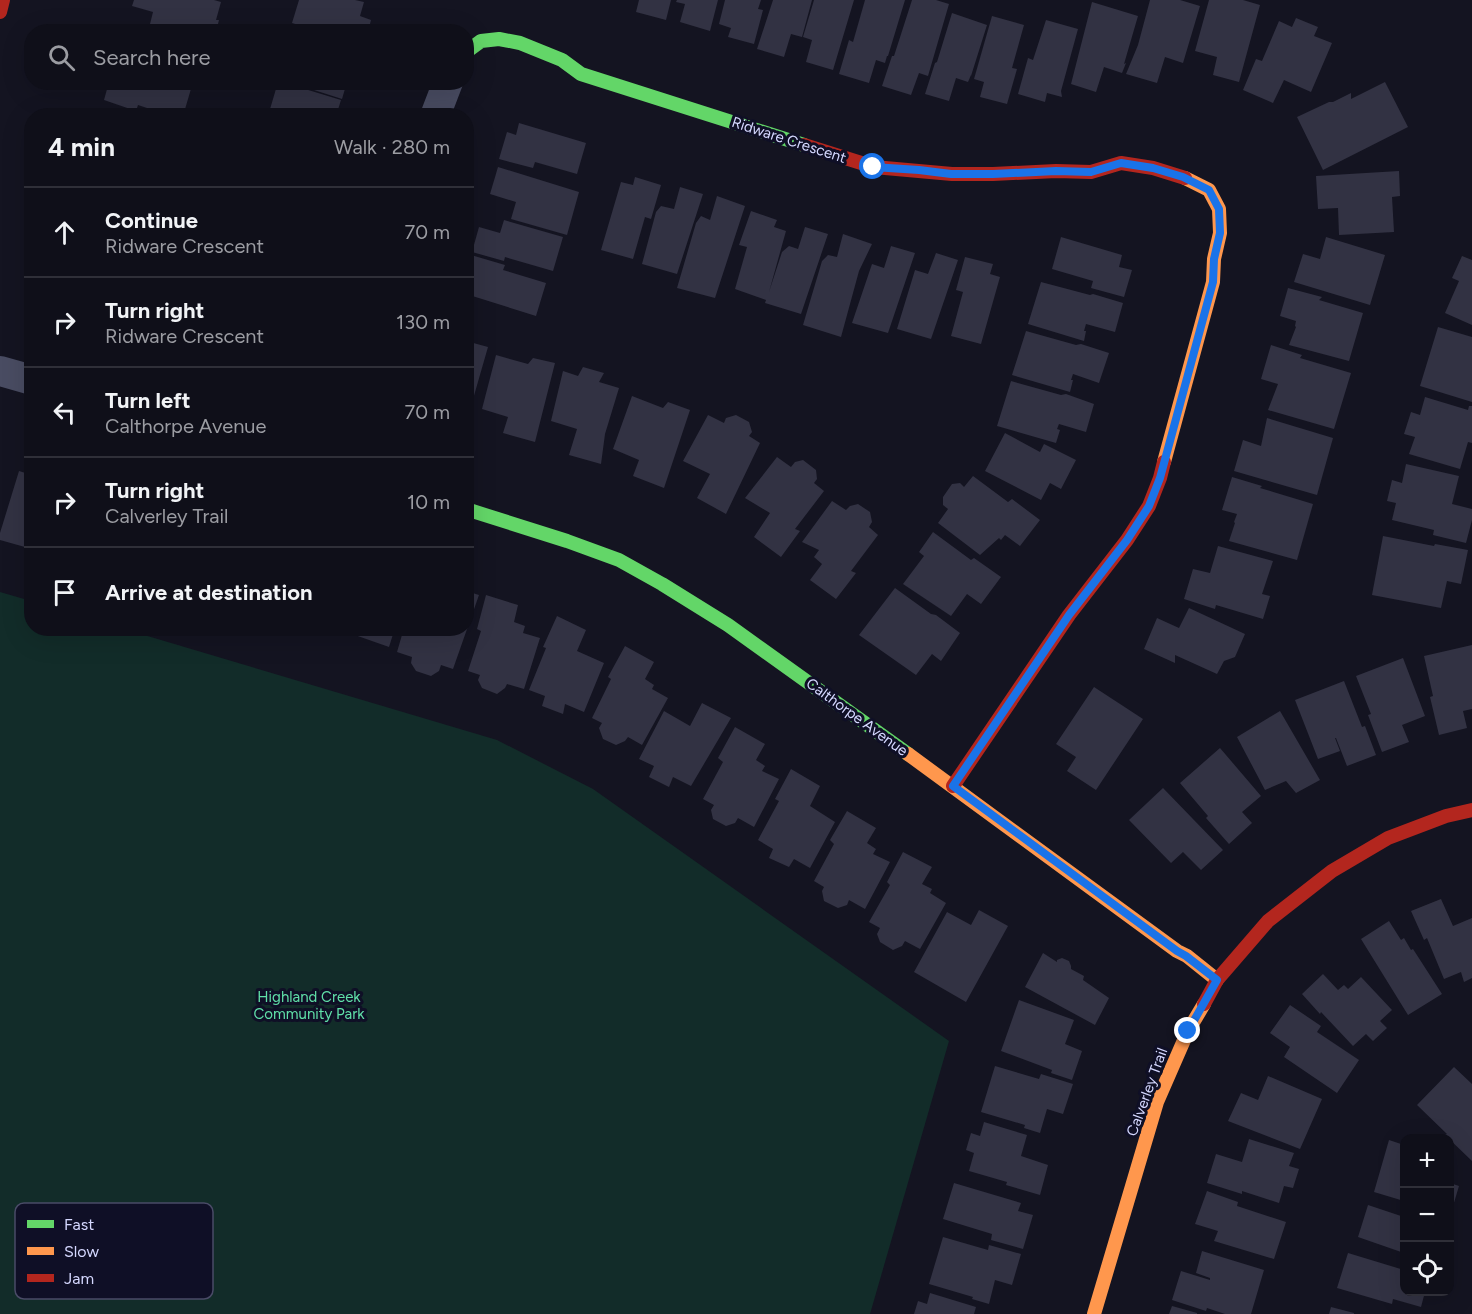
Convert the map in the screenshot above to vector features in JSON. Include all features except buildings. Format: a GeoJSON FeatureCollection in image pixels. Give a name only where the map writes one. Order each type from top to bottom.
{"type":"FeatureCollection","features":[{"type":"Feature","properties":{"kind":"street"},"geometry":{"type":"LineString","coordinates":[[0,12],[3,0]]}},
{"type":"Feature","properties":{"kind":"street","name":"Ridware Crescent"},"geometry":{"type":"LineString","coordinates":[[474,46],[481,41],[499,39],[520,43],[562,60],[581,74],[873,167],[951,174],[993,174],[1091,172],[1121,163],[1153,168],[1183,177],[1209,190],[1219,209],[1220,225],[1214,259],[1213,282],[1160,478],[1149,506],[1127,540],[1069,615],[953,786]]}},
{"type":"Feature","properties":{"kind":"street"},"geometry":{"type":"LineString","coordinates":[[438,108],[445,90]]}},
{"type":"Feature","properties":{"kind":"street"},"geometry":{"type":"LineString","coordinates":[[0,371],[24,378]]}},
{"type":"Feature","properties":{"kind":"street","name":"Calthorpe Avenue"},"geometry":{"type":"LineString","coordinates":[[474,512],[620,560],[728,625],[953,786],[1217,980]]}},
{"type":"Feature","properties":{"kind":"street","name":"Calverley Trail"},"geometry":{"type":"LineString","coordinates":[[1094,1314],[1157,1102],[1188,1031],[1217,980],[1268,921],[1332,871],[1388,838],[1446,816],[1472,810]]}},
{"type":"Feature","properties":{"kind":"green space","name":"Highland Creek Community Park"},"geometry":{"type":"Polygon","coordinates":[[[0,592],[24,599],[24,636],[148,636],[497,740],[593,789],[949,1041],[870,1314],[0,1314],[0,592]]]}},
{"type":"Feature","properties":{"kind":"traffic: fast"},"geometry":{"type":"LineString","coordinates":[[474,46],[481,41],[499,39],[520,43],[562,60],[581,74],[804,145]]}},
{"type":"Feature","properties":{"kind":"traffic: fast"},"geometry":{"type":"LineString","coordinates":[[474,512],[619,560],[662,584],[728,625],[908,754]]}},
{"type":"Feature","properties":{"kind":"traffic: slow"},"geometry":{"type":"LineString","coordinates":[[1164,462],[1213,282],[1214,259],[1220,233],[1219,209],[1209,190],[1185,178]]}},
{"type":"Feature","properties":{"kind":"traffic: slow"},"geometry":{"type":"LineString","coordinates":[[908,754],[1217,980]]}},
{"type":"Feature","properties":{"kind":"traffic: slow"},"geometry":{"type":"LineString","coordinates":[[1094,1314],[1157,1102],[1188,1031],[1204,1004]]}},
{"type":"Feature","properties":{"kind":"traffic: jam"},"geometry":{"type":"LineString","coordinates":[[0,12],[3,0]]}},
{"type":"Feature","properties":{"kind":"traffic: jam"},"geometry":{"type":"LineString","coordinates":[[804,145],[874,167],[952,174],[1091,172],[1121,163],[1153,168],[1185,178]]}},
{"type":"Feature","properties":{"kind":"traffic: jam"},"geometry":{"type":"LineString","coordinates":[[953,786],[1069,615],[1127,540],[1149,506],[1164,462]]}},
{"type":"Feature","properties":{"kind":"traffic: jam"},"geometry":{"type":"LineString","coordinates":[[1204,1004],[1217,980],[1268,921],[1332,871],[1388,838],[1446,816],[1472,810]]}},
{"type":"Feature","properties":{"kind":"route"},"geometry":{"type":"LineString","coordinates":[[873,167],[951,174],[1018,174],[1056,171],[1091,172],[1121,163],[1153,168],[1183,177],[1209,190],[1219,209],[1220,233],[1214,259],[1213,282],[1160,478],[1149,506],[1127,540],[1069,615],[953,786],[1217,980],[1188,1031]]}}]}
